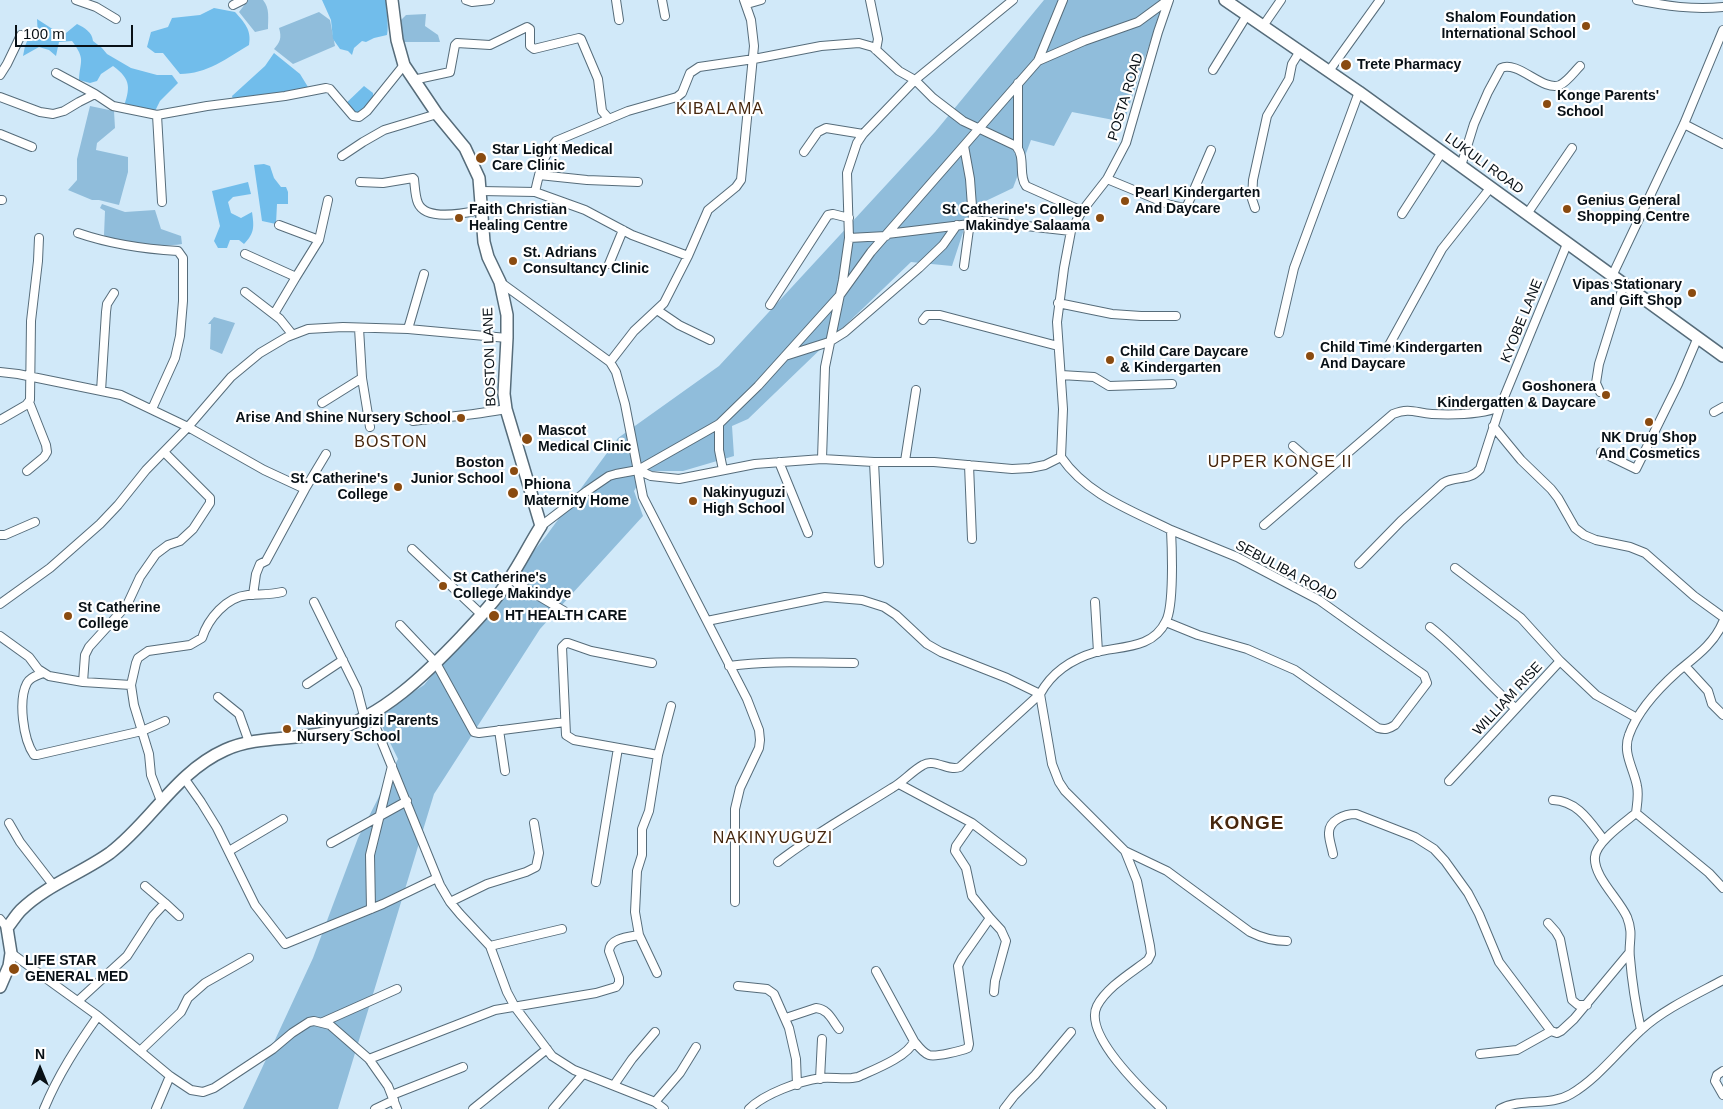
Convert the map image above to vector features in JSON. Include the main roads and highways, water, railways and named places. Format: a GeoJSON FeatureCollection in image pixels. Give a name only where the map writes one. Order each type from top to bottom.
{"type":"FeatureCollection","features":[{"type":"Feature","properties":{"kind":"place","name":"Shalom Foundation International School"},"geometry":{"type":"Point","coordinates":[1586,26]}},
{"type":"Feature","properties":{"kind":"place","name":"Trete Pharmacy"},"geometry":{"type":"Point","coordinates":[1346,65]}},
{"type":"Feature","properties":{"kind":"place","name":"Konge Parents' School"},"geometry":{"type":"Point","coordinates":[1547,104]}},
{"type":"Feature","properties":{"kind":"place","name":"Star Light Medical Care Clinic"},"geometry":{"type":"Point","coordinates":[481,158]}},
{"type":"Feature","properties":{"kind":"place","name":"Pearl Kindergarten And Daycare"},"geometry":{"type":"Point","coordinates":[1125,201]}},
{"type":"Feature","properties":{"kind":"place","name":"Genius General Shopping Centre"},"geometry":{"type":"Point","coordinates":[1567,209]}},
{"type":"Feature","properties":{"kind":"place","name":"Faith Christian Healing Centre"},"geometry":{"type":"Point","coordinates":[459,218]}},
{"type":"Feature","properties":{"kind":"place","name":"St Catherine's College Makindye Salaama"},"geometry":{"type":"Point","coordinates":[1100,218]}},
{"type":"Feature","properties":{"kind":"place","name":"St. Adrians Consultancy Clinic"},"geometry":{"type":"Point","coordinates":[513,261]}},
{"type":"Feature","properties":{"kind":"place","name":"Vipas Stationary and Gift Shop"},"geometry":{"type":"Point","coordinates":[1692,293]}},
{"type":"Feature","properties":{"kind":"place","name":"Child Time Kindergarten And Daycare"},"geometry":{"type":"Point","coordinates":[1310,356]}},
{"type":"Feature","properties":{"kind":"place","name":"Child Care Daycare & Kindergarten"},"geometry":{"type":"Point","coordinates":[1110,360]}},
{"type":"Feature","properties":{"kind":"place","name":"Goshonera Kindergatten & Daycare"},"geometry":{"type":"Point","coordinates":[1606,395]}},
{"type":"Feature","properties":{"kind":"place","name":"Arise And Shine Nursery School"},"geometry":{"type":"Point","coordinates":[461,418]}},
{"type":"Feature","properties":{"kind":"place","name":"NK Drug Shop And Cosmetics"},"geometry":{"type":"Point","coordinates":[1649,422]}},
{"type":"Feature","properties":{"kind":"place","name":"Mascot Medical Clinic"},"geometry":{"type":"Point","coordinates":[527,439]}},
{"type":"Feature","properties":{"kind":"place","name":"Boston Junior School"},"geometry":{"type":"Point","coordinates":[514,471]}},
{"type":"Feature","properties":{"kind":"place","name":"St. Catherine's College"},"geometry":{"type":"Point","coordinates":[398,487]}},
{"type":"Feature","properties":{"kind":"place","name":"Phiona Maternity Home"},"geometry":{"type":"Point","coordinates":[513,493]}},
{"type":"Feature","properties":{"kind":"place","name":"Nakinyuguzi High School"},"geometry":{"type":"Point","coordinates":[693,501]}},
{"type":"Feature","properties":{"kind":"place","name":"St Catherine's College Makindye"},"geometry":{"type":"Point","coordinates":[443,586]}},
{"type":"Feature","properties":{"kind":"place","name":"St Catherine College"},"geometry":{"type":"Point","coordinates":[68,616]}},
{"type":"Feature","properties":{"kind":"place","name":"HT HEALTH CARE"},"geometry":{"type":"Point","coordinates":[494,616]}},
{"type":"Feature","properties":{"kind":"place","name":"Nakinyungizi Parents Nursery School"},"geometry":{"type":"Point","coordinates":[287,729]}},
{"type":"Feature","properties":{"kind":"place","name":"LIFE STAR GENERAL MED"},"geometry":{"type":"Point","coordinates":[14,969]}},
{"type":"Feature","properties":{"kind":"district","name":"KIBALAMA"},"geometry":{"type":"Point","coordinates":[720,110]}},
{"type":"Feature","properties":{"kind":"district","name":"BOSTON"},"geometry":{"type":"Point","coordinates":[391,443]}},
{"type":"Feature","properties":{"kind":"district","name":"UPPER KONGE II"},"geometry":{"type":"Point","coordinates":[1280,463]}},
{"type":"Feature","properties":{"kind":"district","name":"KONGE"},"geometry":{"type":"Point","coordinates":[1247,824]}},
{"type":"Feature","properties":{"kind":"district","name":"NAKINYUGUZI"},"geometry":{"type":"Point","coordinates":[773,839]}}]}
